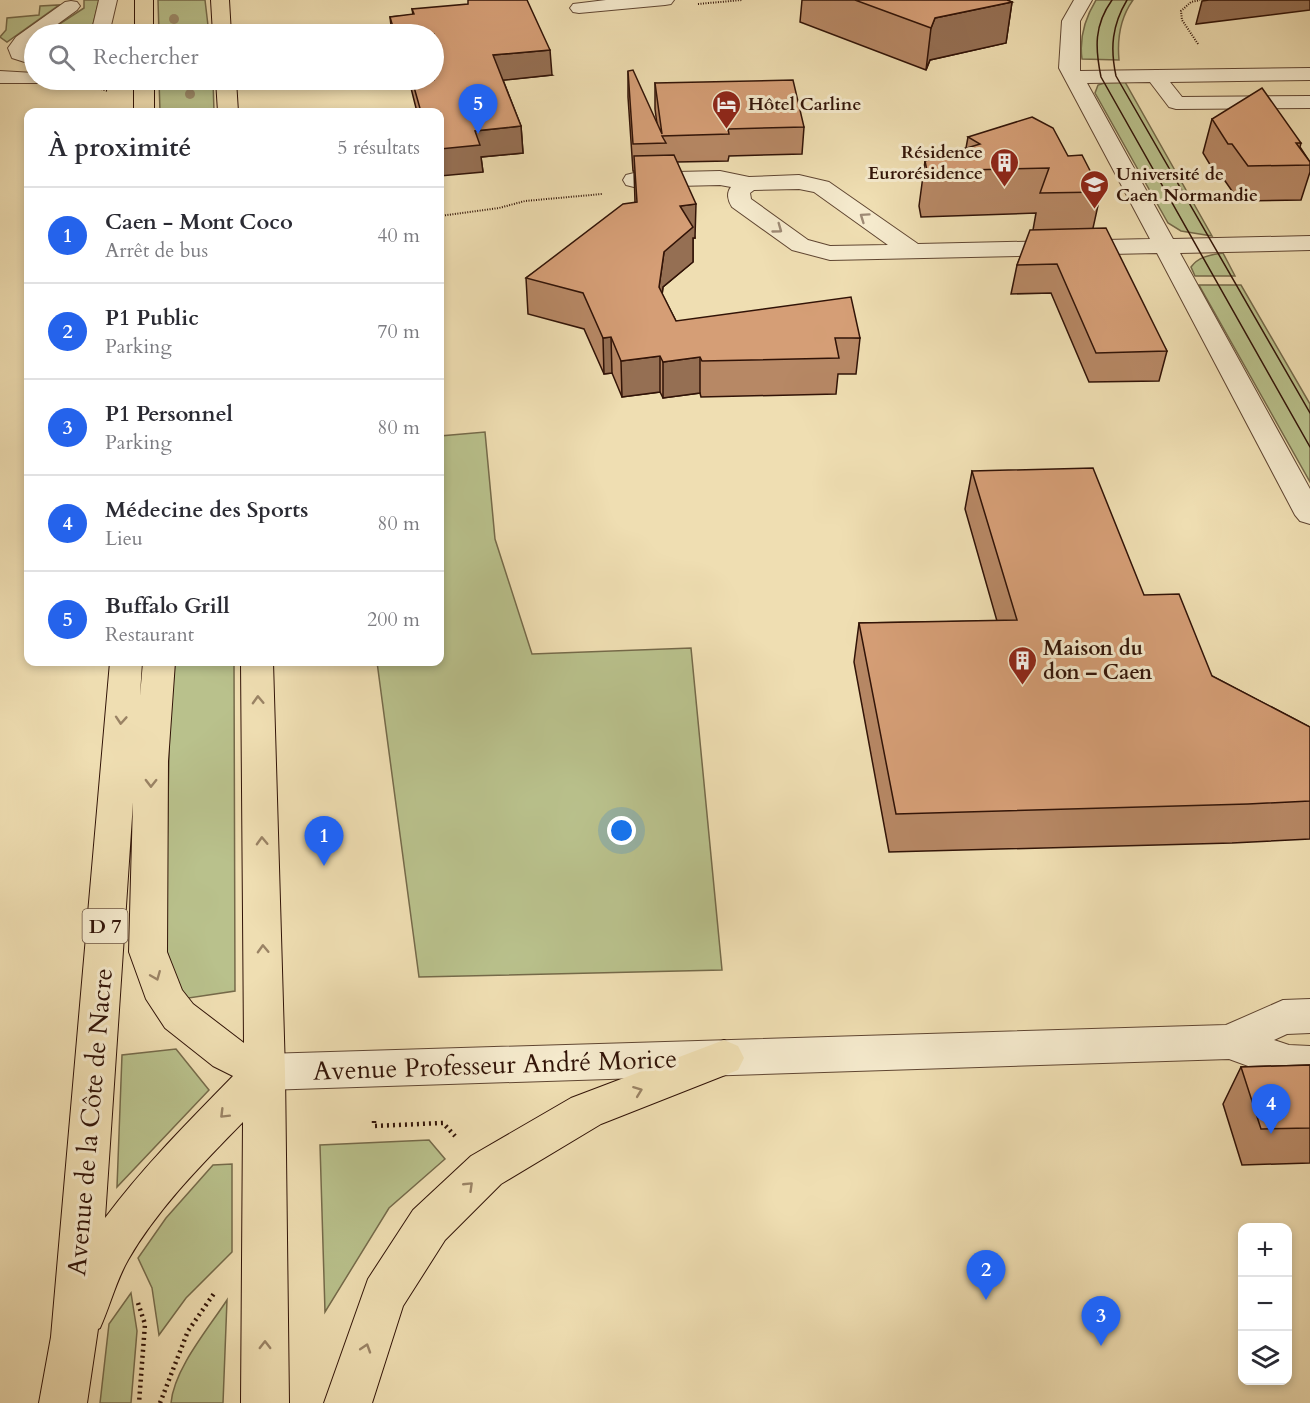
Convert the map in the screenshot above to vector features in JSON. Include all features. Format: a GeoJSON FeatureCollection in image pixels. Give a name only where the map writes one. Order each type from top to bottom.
{"type":"FeatureCollection","features":[{"type":"Feature","properties":{"kind":"main road"},"geometry":{"type":"LineString","coordinates":[[144,0],[144,24]]}},
{"type":"Feature","properties":{"kind":"main road"},"geometry":{"type":"LineString","coordinates":[[220,0],[221,24]]}},
{"type":"Feature","properties":{"kind":"main road"},"geometry":{"type":"LineString","coordinates":[[144,90],[144,108]]}},
{"type":"Feature","properties":{"kind":"main road"},"geometry":{"type":"LineString","coordinates":[[227,90],[228,108]]}},
{"type":"Feature","properties":{"kind":"main road","name":"Avenue de la Côte de Nacre"},"geometry":{"type":"LineString","coordinates":[[63,1403],[74,1337],[126,666]]}},
{"type":"Feature","properties":{"kind":"main road"},"geometry":{"type":"LineString","coordinates":[[159,666],[151,761],[148,952],[166,999],[179,1016],[227,1054],[265,1072]]}},
{"type":"Feature","properties":{"kind":"main road"},"geometry":{"type":"LineString","coordinates":[[257,666],[267,1238],[265,1403]]}},
{"type":"Feature","properties":{"kind":"main road"},"geometry":{"type":"LineString","coordinates":[[348,1403],[384,1295],[429,1225],[486,1170],[586,1111],[724,1058]]}},
{"type":"Feature","properties":{"kind":"main road"},"geometry":{"type":"LineString","coordinates":[[74,1337],[111,1247],[144,1201],[189,1149],[265,1072]]}},
{"type":"Feature","properties":{"kind":"street"},"geometry":{"type":"LineString","coordinates":[[102,24],[108,0]]}},
{"type":"Feature","properties":{"kind":"street"},"geometry":{"type":"LineString","coordinates":[[579,8],[665,0]]}},
{"type":"Feature","properties":{"kind":"street"},"geometry":{"type":"LineString","coordinates":[[1083,0],[1071,21],[1069,62],[1074,76],[1310,515]]}},
{"type":"Feature","properties":{"kind":"street"},"geometry":{"type":"LineString","coordinates":[[46,24],[71,6]]}},
{"type":"Feature","properties":{"kind":"street"},"geometry":{"type":"LineString","coordinates":[[24,40],[18,48],[19,54],[24,56]]}},
{"type":"Feature","properties":{"kind":"street"},"geometry":{"type":"LineString","coordinates":[[1074,76],[1310,74]]}},
{"type":"Feature","properties":{"kind":"street"},"geometry":{"type":"LineString","coordinates":[[1156,76],[1176,103],[1310,102]]}},
{"type":"Feature","properties":{"kind":"street"},"geometry":{"type":"LineString","coordinates":[[0,77],[24,78]]}},
{"type":"Feature","properties":{"kind":"street"},"geometry":{"type":"LineString","coordinates":[[912,251],[821,187],[800,182],[744,188],[740,202],[800,245],[830,253],[1310,243]]}},
{"type":"Feature","properties":{"kind":"street"},"geometry":{"type":"LineString","coordinates":[[1229,1042],[1283,1017],[1310,1016]]}},
{"type":"Feature","properties":{"kind":"street"},"geometry":{"type":"LineString","coordinates":[[1229,1042],[1289,1063],[1310,1064]]}},
{"type":"Feature","properties":{"kind":"street","name":"Avenue Professeur André Morice"},"geometry":{"type":"LineString","coordinates":[[265,1072],[1229,1042]]}},
{"type":"Feature","properties":{"kind":"path"},"geometry":{"type":"LineString","coordinates":[[1200,0],[1191,2],[1181,11],[1182,20],[1218,75]]}},
{"type":"Feature","properties":{"kind":"path"},"geometry":{"type":"LineString","coordinates":[[102,90],[115,94]]}},
{"type":"Feature","properties":{"kind":"path"},"geometry":{"type":"LineString","coordinates":[[444,215],[499,208],[525,201],[611,193]]}},
{"type":"Feature","properties":{"kind":"path"},"geometry":{"type":"LineString","coordinates":[[374,1121],[374,1126],[443,1123],[459,1140]]}},
{"type":"Feature","properties":{"kind":"path"},"geometry":{"type":"LineString","coordinates":[[160,1403],[176,1358],[197,1312],[267,1238]]}},
{"type":"Feature","properties":{"kind":"green space"},"geometry":{"type":"Polygon","coordinates":[[[84,0],[99,0],[93,24],[59,24],[84,8],[84,0]]]}},
{"type":"Feature","properties":{"kind":"green space"},"geometry":{"type":"Polygon","coordinates":[[[158,0],[205,0],[208,24],[159,24],[158,0]]]}},
{"type":"Feature","properties":{"kind":"green space"},"geometry":{"type":"Polygon","coordinates":[[[1096,0],[1133,0],[1120,28],[1119,60],[1082,59],[1081,43],[1084,28],[1096,0]]]}},
{"type":"Feature","properties":{"kind":"green space"},"geometry":{"type":"Polygon","coordinates":[[[59,5],[32,24],[24,24],[24,30],[7,42],[0,37],[6,30],[7,18],[39,15],[40,6],[59,5]]]}},
{"type":"Feature","properties":{"kind":"green space"},"geometry":{"type":"Polygon","coordinates":[[[1108,82],[1125,82],[1212,236],[1181,231],[1168,223],[1095,93],[1098,85],[1108,82]]]}},
{"type":"Feature","properties":{"kind":"green space"},"geometry":{"type":"Polygon","coordinates":[[[159,90],[213,90],[214,108],[160,108],[159,90]]]}},
{"type":"Feature","properties":{"kind":"green space"},"geometry":{"type":"Polygon","coordinates":[[[1223,253],[1235,276],[1195,276],[1191,267],[1194,263],[1223,253]]]}},
{"type":"Feature","properties":{"kind":"green space"},"geometry":{"type":"Polygon","coordinates":[[[1199,285],[1241,285],[1310,404],[1310,482],[1199,285]]]}},
{"type":"Feature","properties":{"kind":"green space"},"geometry":{"type":"Polygon","coordinates":[[[485,432],[495,539],[532,654],[691,648],[722,970],[419,977],[378,666],[444,666],[444,436],[485,432]]]}},
{"type":"Feature","properties":{"kind":"green space"},"geometry":{"type":"Polygon","coordinates":[[[171,666],[234,666],[235,991],[182,999],[165,945],[171,666]]]}},
{"type":"Feature","properties":{"kind":"green space"},"geometry":{"type":"Polygon","coordinates":[[[176,1049],[209,1090],[117,1187],[122,1055],[176,1049]]]}},
{"type":"Feature","properties":{"kind":"green space"},"geometry":{"type":"Polygon","coordinates":[[[429,1140],[445,1159],[389,1208],[325,1312],[320,1145],[429,1140]]]}},
{"type":"Feature","properties":{"kind":"green space"},"geometry":{"type":"Polygon","coordinates":[[[232,1164],[232,1252],[186,1298],[159,1335],[152,1288],[138,1258],[166,1218],[213,1165],[232,1164]]]}},
{"type":"Feature","properties":{"kind":"green space"},"geometry":{"type":"Polygon","coordinates":[[[131,1293],[137,1331],[131,1403],[100,1403],[109,1324],[131,1293]]]}},
{"type":"Feature","properties":{"kind":"green space"},"geometry":{"type":"Polygon","coordinates":[[[227,1300],[223,1403],[171,1403],[173,1390],[185,1363],[227,1300]]]}},
{"type":"Feature","properties":{"kind":"building"},"geometry":{"type":"Polygon","coordinates":[[[468,0],[527,0],[550,50],[493,55],[521,126],[475,131],[480,145],[444,149],[444,108],[420,108],[415,90],[444,90],[444,24],[392,24],[390,17],[414,14],[412,9],[468,4],[468,0]]]}},
{"type":"Feature","properties":{"kind":"building"},"geometry":{"type":"Polygon","coordinates":[[[855,0],[1007,0],[1012,2],[935,18],[931,28],[855,0]]]}},
{"type":"Feature","properties":{"kind":"building"},"geometry":{"type":"Polygon","coordinates":[[[633,70],[662,134],[655,83],[793,80],[804,127],[728,129],[729,134],[662,136],[666,143],[633,144],[628,71],[633,70]]]}},
{"type":"Feature","properties":{"kind":"building"},"geometry":{"type":"Polygon","coordinates":[[[1262,88],[1301,143],[1296,143],[1310,165],[1248,166],[1232,144],[1228,144],[1212,119],[1262,88]]]}},
{"type":"Feature","properties":{"kind":"building"},"geometry":{"type":"Polygon","coordinates":[[[1032,117],[1053,128],[1068,156],[1082,155],[1101,192],[1040,193],[1049,168],[927,171],[925,161],[980,144],[968,137],[1032,117]]]}},
{"type":"Feature","properties":{"kind":"building"},"geometry":{"type":"Polygon","coordinates":[[[674,155],[696,204],[680,206],[693,227],[664,252],[659,287],[676,321],[851,297],[860,338],[835,338],[839,358],[702,361],[700,357],[663,362],[660,356],[621,361],[611,337],[603,338],[583,293],[526,278],[623,204],[637,202],[634,156],[674,155]]]}},
{"type":"Feature","properties":{"kind":"building"},"geometry":{"type":"Polygon","coordinates":[[[1106,228],[1167,351],[1096,353],[1057,264],[1017,265],[1030,230],[1106,228]]]}},
{"type":"Feature","properties":{"kind":"building","name":"Maison du don – Caen"},"geometry":{"type":"Polygon","coordinates":[[[1093,468],[1144,595],[1179,594],[1212,676],[1310,727],[1310,801],[896,814],[859,623],[1017,620],[972,471],[1093,468]]]}},
{"type":"Feature","properties":{"kind":"building"},"geometry":{"type":"Polygon","coordinates":[[[1310,1065],[1310,1128],[1261,1129],[1241,1067],[1310,1065]]]}},
{"type":"Feature","properties":{"kind":"tram line"},"geometry":{"type":"LineString","coordinates":[[1112,0],[1099,28],[1097,46],[1101,77],[1310,447]]}},
{"type":"Feature","properties":{"kind":"tram line"},"geometry":{"type":"LineString","coordinates":[[1127,0],[1115,28],[1113,56],[1116,76],[1310,413]]}},
{"type":"Feature","properties":{"kind":"place","name":"Hôtel Carline"},"geometry":{"type":"Point","coordinates":[727,130]}},
{"type":"Feature","properties":{"kind":"place","name":"Buffalo Grill"},"geometry":{"type":"Point","coordinates":[478,134]}},
{"type":"Feature","properties":{"kind":"place","name":"Résidence Eurorésidence"},"geometry":{"type":"Point","coordinates":[1004,188]}},
{"type":"Feature","properties":{"kind":"place","name":"Université de Caen Normandie"},"geometry":{"type":"Point","coordinates":[1095,210]}},
{"type":"Feature","properties":{"kind":"place","name":"Maison du don – Caen"},"geometry":{"type":"Point","coordinates":[1022,686]}},
{"type":"Feature","properties":{"kind":"place","name":"Caen - Mont Coco"},"geometry":{"type":"Point","coordinates":[324,866]}},
{"type":"Feature","properties":{"kind":"place","name":"Médecine des Sports"},"geometry":{"type":"Point","coordinates":[1271,1134]}},
{"type":"Feature","properties":{"kind":"place","name":"P1 Public"},"geometry":{"type":"Point","coordinates":[986,1300]}},
{"type":"Feature","properties":{"kind":"place","name":"P1 Personnel"},"geometry":{"type":"Point","coordinates":[1101,1346]}}]}
